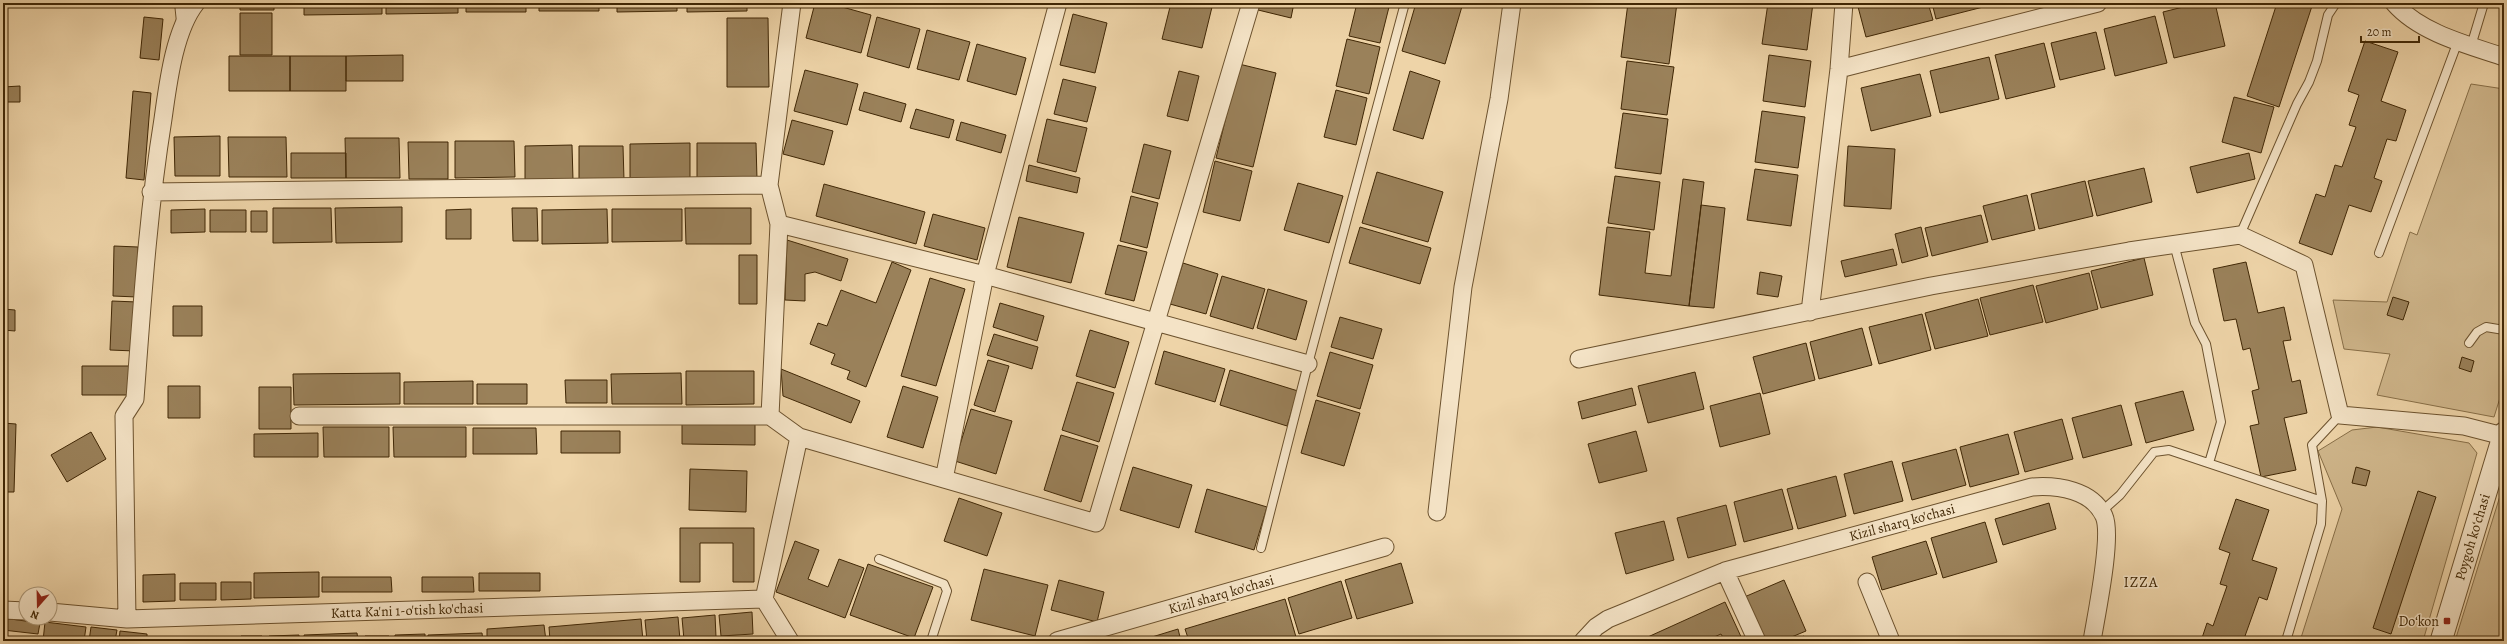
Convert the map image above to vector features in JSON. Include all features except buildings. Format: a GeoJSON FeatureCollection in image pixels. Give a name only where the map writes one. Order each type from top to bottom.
{"type":"FeatureCollection","features":[{"type":"Feature","properties":{"kind":"street"},"geometry":{"type":"LineString","coordinates":[[127,619],[124,416],[135,399],[151,192],[169,78],[182,32],[196,3]]}},
{"type":"Feature","properties":{"kind":"street"},"geometry":{"type":"LineString","coordinates":[[770,416],[779,224],[769,184],[792,3]]}},
{"type":"Feature","properties":{"kind":"street"},"geometry":{"type":"LineString","coordinates":[[944,478],[984,275],[1058,3]]}},
{"type":"Feature","properties":{"kind":"street"},"geometry":{"type":"LineString","coordinates":[[299,416],[770,416],[799,437],[1096,523],[1251,3]]}},
{"type":"Feature","properties":{"kind":"street"},"geometry":{"type":"LineString","coordinates":[[1437,512],[1463,286],[1499,99],[1512,3]]}},
{"type":"Feature","properties":{"kind":"street"},"geometry":{"type":"LineString","coordinates":[[1810,312],[1839,69],[1844,3]]}},
{"type":"Feature","properties":{"kind":"street"},"geometry":{"type":"LineString","coordinates":[[1839,69],[2098,3]]}},
{"type":"Feature","properties":{"kind":"street"},"geometry":{"type":"LineString","coordinates":[[2394,3],[2418,22],[2465,43],[2504,57]]}},
{"type":"Feature","properties":{"kind":"street"},"geometry":{"type":"LineString","coordinates":[[151,192],[769,184]]}},
{"type":"Feature","properties":{"kind":"street"},"geometry":{"type":"LineString","coordinates":[[779,224],[984,275],[1308,364]]}},
{"type":"Feature","properties":{"kind":"street"},"geometry":{"type":"LineString","coordinates":[[1579,359],[1931,286],[2174,244],[2240,235],[2304,264],[2340,414],[2464,426],[2504,435]]}},
{"type":"Feature","properties":{"kind":"street","name":"Poygoh koʻchasi"},"geometry":{"type":"LineString","coordinates":[[2441,641],[2504,435]]}},
{"type":"Feature","properties":{"kind":"street"},"geometry":{"type":"LineString","coordinates":[[790,641],[764,599],[799,437]]}},
{"type":"Feature","properties":{"kind":"street","name":"Kizil sharq ko'chasi"},"geometry":{"type":"LineString","coordinates":[[1583,641],[1596,628],[1608,620],[1725,571],[2032,487],[2060,487],[2073,490],[2086,497],[2101,512]]}},
{"type":"Feature","properties":{"kind":"street"},"geometry":{"type":"LineString","coordinates":[[2092,641],[2106,542],[2105,517],[2101,512]]}},
{"type":"Feature","properties":{"kind":"street","name":"Kizil sharq ko'chasi"},"geometry":{"type":"LineString","coordinates":[[1057,641],[1385,547]]}},
{"type":"Feature","properties":{"kind":"street"},"geometry":{"type":"LineString","coordinates":[[1725,571],[1757,641]]}},
{"type":"Feature","properties":{"kind":"street"},"geometry":{"type":"LineString","coordinates":[[1867,582],[1891,641]]}},
{"type":"Feature","properties":{"kind":"street","name":"Katta Ka'ni 1-o'tish ko'chasi"},"geometry":{"type":"LineString","coordinates":[[58,613],[127,619],[764,599]]}},
{"type":"Feature","properties":{"kind":"street"},"geometry":{"type":"LineString","coordinates":[[3,610],[18,611]]}},
{"type":"Feature","properties":{"kind":"lane"},"geometry":{"type":"LineString","coordinates":[[179,3],[182,32]]}},
{"type":"Feature","properties":{"kind":"lane"},"geometry":{"type":"LineString","coordinates":[[1261,548],[1308,364],[1405,3]]}},
{"type":"Feature","properties":{"kind":"lane"},"geometry":{"type":"LineString","coordinates":[[2240,235],[2297,104],[2309,82],[2317,61],[2328,15],[2336,3]]}},
{"type":"Feature","properties":{"kind":"lane"},"geometry":{"type":"LineString","coordinates":[[2379,253],[2465,43],[2484,3]]}},
{"type":"Feature","properties":{"kind":"lane"},"geometry":{"type":"LineString","coordinates":[[2174,244],[2195,323],[2206,344],[2222,422],[2209,463]]}},
{"type":"Feature","properties":{"kind":"lane"},"geometry":{"type":"LineString","coordinates":[[2469,343],[2477,332],[2486,327],[2504,330]]}},
{"type":"Feature","properties":{"kind":"lane"},"geometry":{"type":"LineString","coordinates":[[2286,641],[2321,524],[2322,501],[2312,445],[2340,414]]}},
{"type":"Feature","properties":{"kind":"lane"},"geometry":{"type":"LineString","coordinates":[[2101,512],[2120,496],[2154,452],[2169,450],[2322,501]]}},
{"type":"Feature","properties":{"kind":"lane"},"geometry":{"type":"LineString","coordinates":[[878,559],[944,584],[947,591],[931,641]]}},
{"type":"Feature","properties":{"kind":"shaded area"},"geometry":{"type":"Polygon","coordinates":[[[2471,84],[2504,89],[2504,385],[2494,417],[2377,395],[2390,354],[2344,349],[2333,300],[2387,302],[2410,232],[2417,235],[2471,84]]]}},
{"type":"Feature","properties":{"kind":"shaded area"},"geometry":{"type":"Polygon","coordinates":[[[2377,427],[2469,443],[2477,453],[2423,641],[2300,641],[2342,509],[2318,451],[2352,430],[2377,427]]]}},
{"type":"Feature","properties":{"kind":"shaded area"},"geometry":{"type":"Polygon","coordinates":[[[2504,483],[2504,641],[2455,641],[2504,483]]]}},
{"type":"Feature","properties":{"kind":"place","name":"Doʻkon"},"geometry":{"type":"Point","coordinates":[2447,621]}},
{"type":"Feature","properties":{"kind":"district","name":"IZZA"},"geometry":{"type":"Point","coordinates":[2141,582]}}]}
